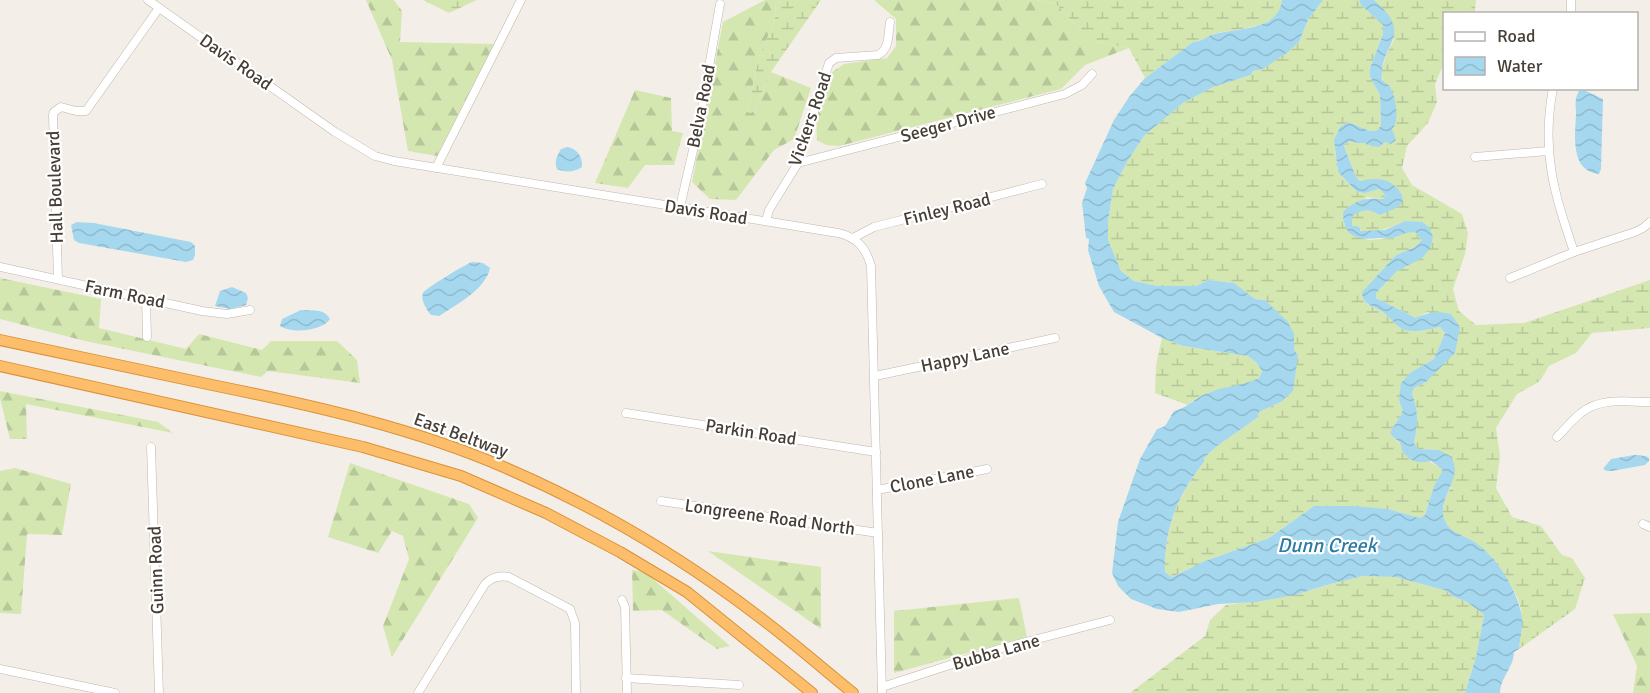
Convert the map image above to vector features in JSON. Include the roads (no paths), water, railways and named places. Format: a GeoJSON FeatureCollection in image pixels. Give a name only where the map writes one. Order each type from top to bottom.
{"type":"FeatureCollection","features":[{"type":"Feature","properties":{"kind":"highway","name":"East Beltway"},"geometry":{"type":"LineString","coordinates":[[0,340],[360,418],[438,441],[507,468],[594,511],[676,559],[757,615],[853,693]]}},
{"type":"Feature","properties":{"kind":"highway"},"geometry":{"type":"LineString","coordinates":[[0,366],[363,447],[461,476],[546,513],[620,552],[687,592],[812,693]]}},
{"type":"Feature","properties":{"kind":"street","name":"Davis Road"},"geometry":{"type":"LineString","coordinates":[[148,0],[335,132],[365,151],[385,159],[838,232],[853,238]]}},
{"type":"Feature","properties":{"kind":"street"},"geometry":{"type":"LineString","coordinates":[[436,168],[520,0]]}},
{"type":"Feature","properties":{"kind":"street","name":"Belva Road"},"geometry":{"type":"LineString","coordinates":[[680,207],[699,124],[720,4]]}},
{"type":"Feature","properties":{"kind":"street","name":"Hall Boulevard"},"geometry":{"type":"LineString","coordinates":[[58,279],[52,115],[61,107],[86,111],[159,8]]}},
{"type":"Feature","properties":{"kind":"street","name":"Vickers Road"},"geometry":{"type":"LineString","coordinates":[[766,221],[769,210],[798,163],[829,63],[836,58],[878,55],[883,52],[887,45],[890,22]]}},
{"type":"Feature","properties":{"kind":"street","name":"Seeger Drive"},"geometry":{"type":"LineString","coordinates":[[798,163],[1065,94],[1082,86],[1092,74]]}},
{"type":"Feature","properties":{"kind":"street"},"geometry":{"type":"LineString","coordinates":[[1552,90],[1548,151],[1556,198],[1574,252]]}},
{"type":"Feature","properties":{"kind":"street"},"geometry":{"type":"LineString","coordinates":[[1475,157],[1548,151]]}},
{"type":"Feature","properties":{"kind":"street","name":"Finley Road"},"geometry":{"type":"LineString","coordinates":[[853,238],[874,227],[1042,184]]}},
{"type":"Feature","properties":{"kind":"street"},"geometry":{"type":"LineString","coordinates":[[1510,278],[1574,252],[1635,232],[1650,222]]}},
{"type":"Feature","properties":{"kind":"street"},"geometry":{"type":"LineString","coordinates":[[853,238],[866,251],[871,266],[882,690]]}},
{"type":"Feature","properties":{"kind":"street","name":"Farm Road"},"geometry":{"type":"LineString","coordinates":[[0,267],[202,311],[227,314],[250,310]]}},
{"type":"Feature","properties":{"kind":"street"},"geometry":{"type":"LineString","coordinates":[[147,298],[147,337]]}},
{"type":"Feature","properties":{"kind":"street","name":"Happy Lane"},"geometry":{"type":"LineString","coordinates":[[874,376],[1055,338]]}},
{"type":"Feature","properties":{"kind":"street"},"geometry":{"type":"LineString","coordinates":[[1557,437],[1590,407],[1617,401],[1650,402]]}},
{"type":"Feature","properties":{"kind":"street","name":"Parkin Road"},"geometry":{"type":"LineString","coordinates":[[626,412],[876,452]]}},
{"type":"Feature","properties":{"kind":"street","name":"Guinn Road"},"geometry":{"type":"LineString","coordinates":[[151,447],[159,693]]}},
{"type":"Feature","properties":{"kind":"street","name":"Clone Lane"},"geometry":{"type":"LineString","coordinates":[[877,490],[987,469]]}},
{"type":"Feature","properties":{"kind":"street","name":"Longreene Road North"},"geometry":{"type":"LineString","coordinates":[[661,501],[878,533]]}},
{"type":"Feature","properties":{"kind":"street"},"geometry":{"type":"LineString","coordinates":[[418,693],[485,584],[495,573],[509,577],[570,609],[575,623],[576,693]]}},
{"type":"Feature","properties":{"kind":"street"},"geometry":{"type":"LineString","coordinates":[[622,600],[625,607],[627,693]]}},
{"type":"Feature","properties":{"kind":"street","name":"Bubba Lane"},"geometry":{"type":"LineString","coordinates":[[882,690],[999,649],[1110,620]]}},
{"type":"Feature","properties":{"kind":"street"},"geometry":{"type":"LineString","coordinates":[[0,669],[115,693]]}},
{"type":"Feature","properties":{"kind":"street"},"geometry":{"type":"LineString","coordinates":[[626,678],[739,685]]}},
{"type":"Feature","properties":{"kind":"water","name":"Dunn Creek"},"geometry":{"type":"Polygon","coordinates":[[[1282,0],[1323,0],[1308,20],[1299,42],[1288,52],[1263,69],[1253,71],[1251,75],[1213,87],[1183,103],[1144,136],[1113,189],[1108,240],[1121,271],[1134,281],[1158,286],[1196,286],[1208,280],[1234,283],[1255,299],[1265,300],[1288,322],[1294,334],[1294,350],[1298,355],[1293,391],[1281,402],[1259,412],[1257,418],[1217,446],[1204,458],[1204,462],[1186,487],[1170,527],[1165,572],[1172,577],[1205,561],[1269,538],[1314,506],[1388,509],[1420,518],[1425,515],[1434,486],[1443,470],[1431,461],[1419,462],[1409,458],[1390,432],[1403,412],[1399,400],[1401,383],[1411,372],[1434,359],[1445,333],[1440,327],[1416,331],[1402,329],[1384,313],[1367,303],[1362,292],[1396,255],[1415,247],[1422,240],[1415,232],[1390,238],[1363,239],[1352,235],[1345,227],[1343,212],[1352,205],[1366,199],[1383,199],[1386,196],[1379,189],[1365,193],[1357,192],[1338,172],[1334,140],[1340,127],[1348,122],[1370,131],[1376,131],[1381,126],[1380,95],[1370,77],[1370,68],[1383,34],[1383,25],[1361,5],[1359,0],[1374,0],[1393,23],[1393,40],[1382,67],[1382,80],[1390,87],[1395,103],[1396,120],[1392,129],[1396,140],[1391,144],[1385,142],[1379,147],[1349,141],[1344,146],[1356,177],[1360,181],[1381,179],[1388,181],[1400,191],[1403,199],[1398,207],[1380,215],[1369,210],[1352,216],[1352,226],[1357,226],[1360,231],[1385,230],[1405,221],[1422,222],[1430,228],[1433,237],[1430,249],[1421,259],[1397,271],[1376,293],[1376,298],[1416,318],[1433,313],[1451,314],[1460,327],[1455,353],[1426,382],[1414,388],[1412,394],[1417,418],[1414,443],[1418,449],[1439,450],[1452,457],[1454,477],[1443,510],[1446,523],[1456,532],[1476,543],[1491,557],[1510,583],[1518,603],[1522,621],[1519,649],[1514,652],[1500,693],[1465,693],[1476,657],[1484,615],[1447,591],[1396,577],[1363,576],[1295,595],[1255,602],[1218,604],[1179,612],[1157,609],[1131,599],[1118,586],[1112,573],[1118,522],[1140,459],[1157,429],[1165,426],[1174,411],[1199,397],[1259,378],[1262,371],[1257,363],[1248,356],[1183,346],[1162,338],[1114,312],[1099,286],[1088,250],[1089,239],[1086,238],[1082,203],[1087,188],[1085,183],[1114,120],[1145,78],[1193,42],[1211,35],[1264,23],[1279,11],[1282,0]]]}},
{"type":"Feature","properties":{"kind":"water"},"geometry":{"type":"Polygon","coordinates":[[[1584,90],[1603,99],[1599,174],[1583,166],[1576,151],[1576,99],[1579,91],[1584,90]]]}},
{"type":"Feature","properties":{"kind":"water"},"geometry":{"type":"Polygon","coordinates":[[[567,147],[579,154],[582,167],[570,171],[557,169],[557,156],[561,149],[567,147]]]}},
{"type":"Feature","properties":{"kind":"water"},"geometry":{"type":"Polygon","coordinates":[[[77,222],[94,223],[191,242],[195,246],[195,255],[193,260],[186,262],[79,243],[74,240],[71,225],[77,222]]]}},
{"type":"Feature","properties":{"kind":"water"},"geometry":{"type":"Polygon","coordinates":[[[472,262],[483,263],[490,268],[483,283],[462,302],[439,316],[431,315],[423,302],[423,293],[472,262]]]}},
{"type":"Feature","properties":{"kind":"water"},"geometry":{"type":"Polygon","coordinates":[[[232,287],[246,293],[248,298],[246,305],[230,309],[215,306],[220,291],[232,287]]]}},
{"type":"Feature","properties":{"kind":"water"},"geometry":{"type":"Polygon","coordinates":[[[301,310],[321,312],[330,319],[314,329],[292,330],[280,326],[282,319],[301,310]]]}},
{"type":"Feature","properties":{"kind":"water"},"geometry":{"type":"Polygon","coordinates":[[[1634,455],[1646,456],[1649,461],[1645,465],[1612,471],[1603,469],[1611,459],[1634,455]]]}}]}
